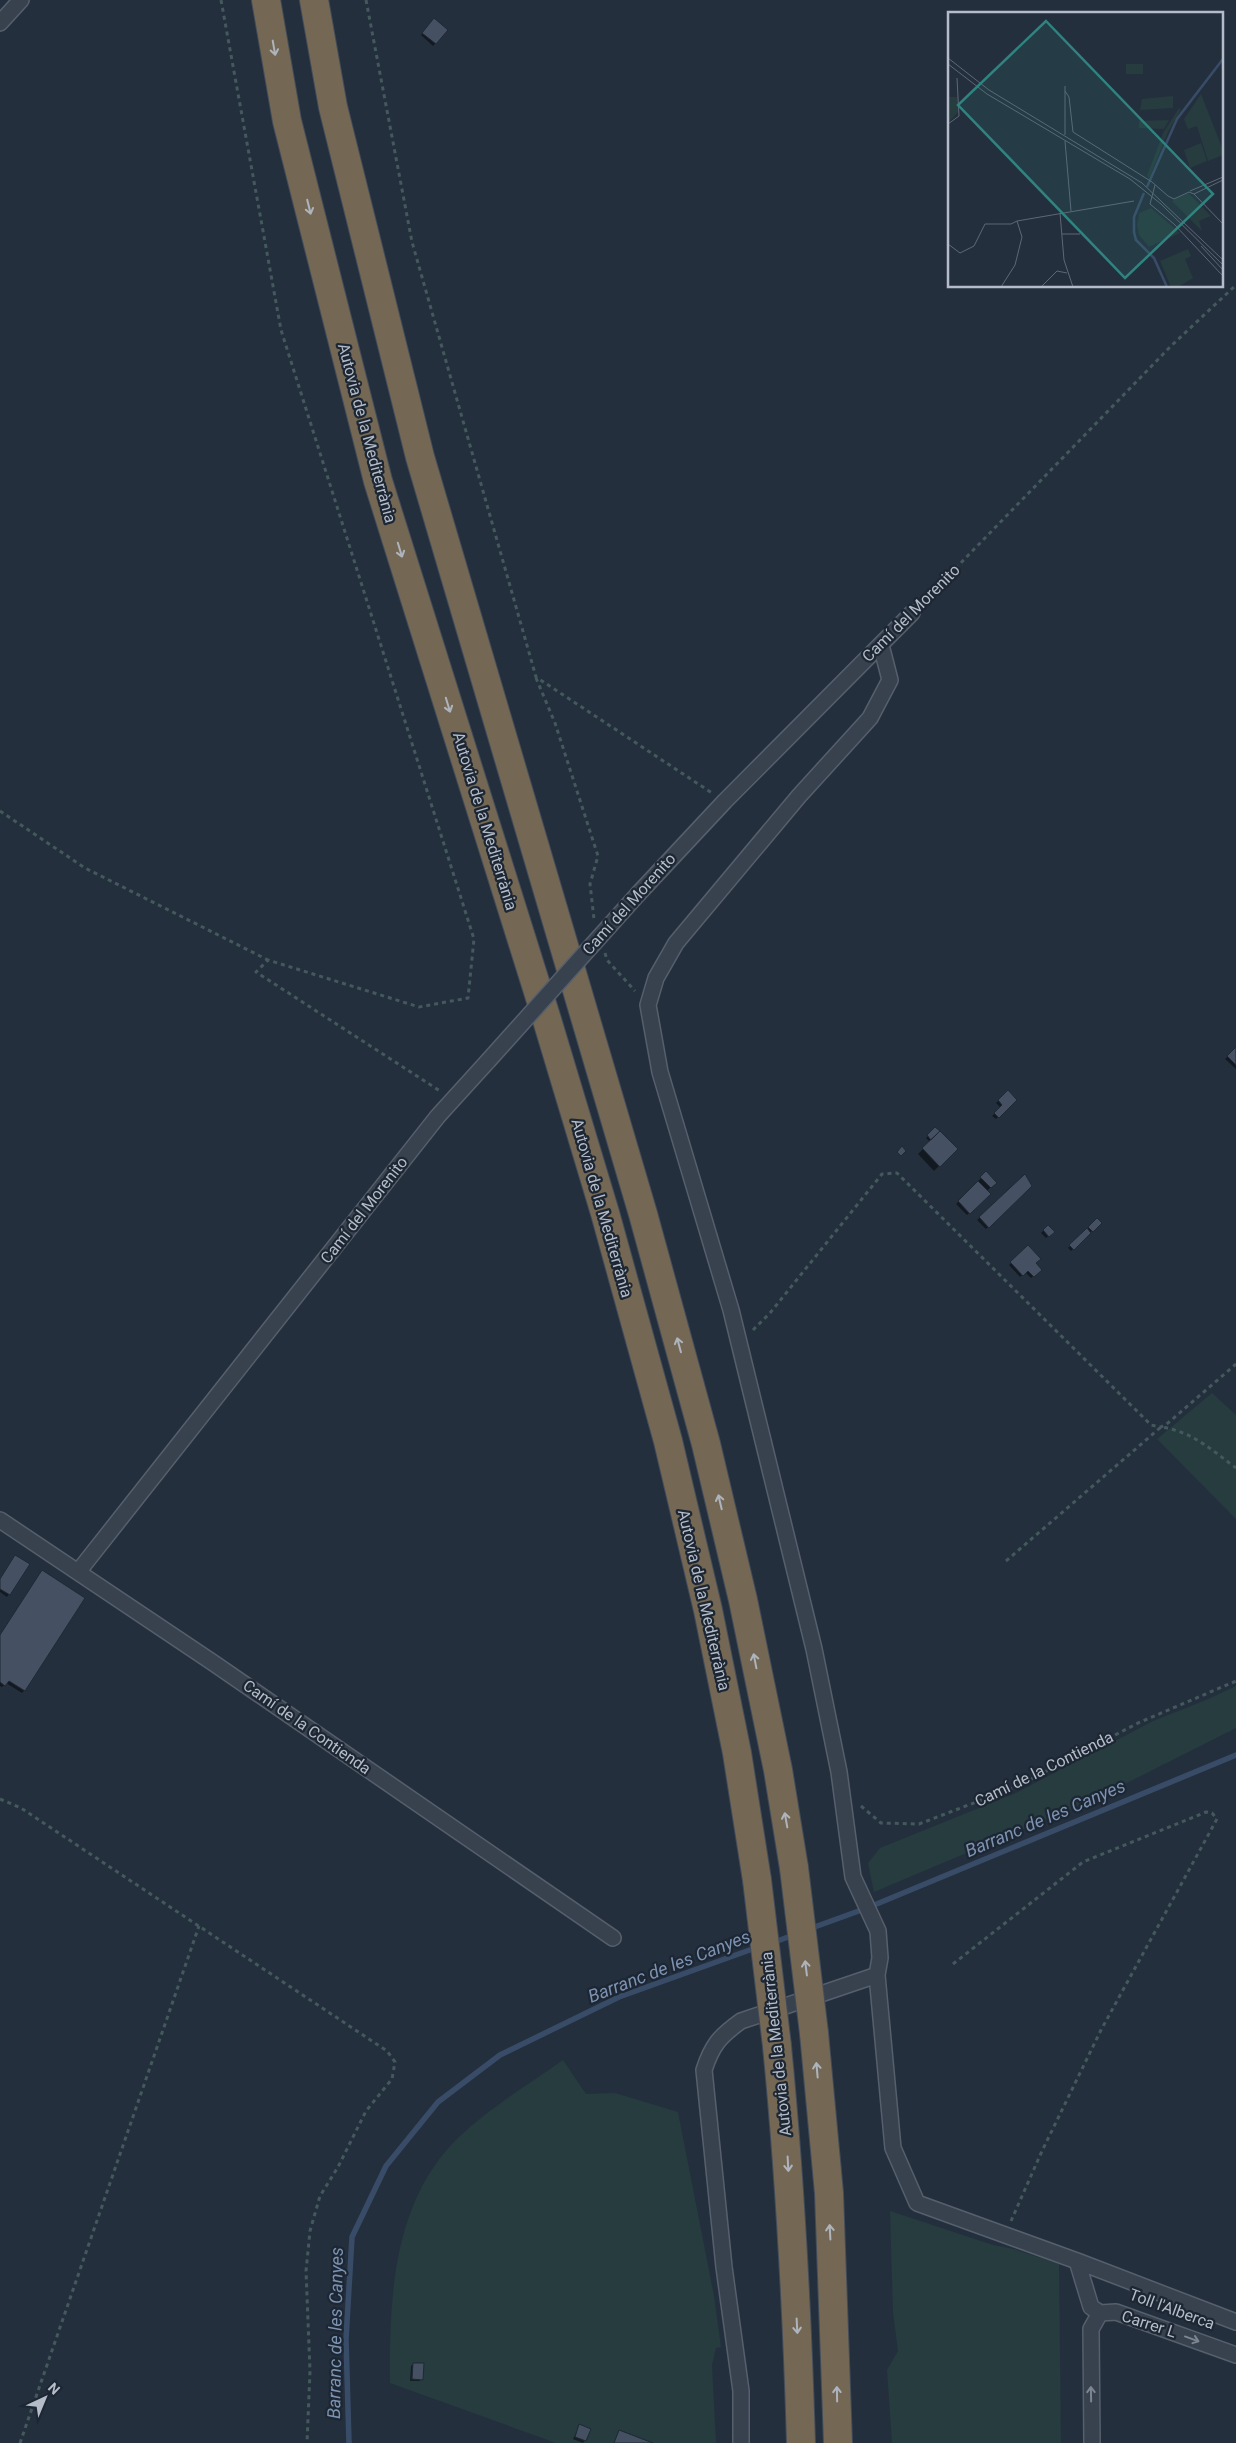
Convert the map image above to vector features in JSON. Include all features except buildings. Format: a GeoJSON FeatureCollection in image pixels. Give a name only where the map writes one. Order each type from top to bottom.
{"type":"FeatureCollection","features":[{"type":"Feature","properties":{"kind":"highway","name":"Autovia de la Mediterrània"},"geometry":{"type":"LineString","coordinates":[[266,0],[287,121],[378,481],[605,1213],[668,1441],[708,1610],[737,1753],[757,1880],[777,2046],[788,2163],[798,2337],[801,2443]]}},
{"type":"Feature","properties":{"kind":"highway"},"geometry":{"type":"LineString","coordinates":[[314,0],[333,107],[420,457],[643,1214],[706,1444],[743,1600],[778,1770],[794,1868],[814,2033],[828,2193],[838,2443]]}},
{"type":"Feature","properties":{"kind":"street"},"geometry":{"type":"LineString","coordinates":[[0,23],[21,0]]}},
{"type":"Feature","properties":{"kind":"street","name":"Camí del Morenito"},"geometry":{"type":"LineString","coordinates":[[78,1572],[453,1100],[639,893],[725,801],[912,613]]}},
{"type":"Feature","properties":{"kind":"street"},"geometry":{"type":"LineString","coordinates":[[881,645],[890,680],[870,718],[799,796],[676,943],[656,978],[648,1005],[660,1072],[738,1341],[814,1649],[840,1772],[853,1877],[878,1931],[880,1958],[876,1975],[893,2148],[917,2203],[1077,2261],[1236,2322]]}},
{"type":"Feature","properties":{"kind":"street","name":"Camí de la Contienda"},"geometry":{"type":"LineString","coordinates":[[0,1520],[221,1668],[613,1938]]}},
{"type":"Feature","properties":{"kind":"street"},"geometry":{"type":"LineString","coordinates":[[741,2443],[741,2391],[723,2257],[704,2070],[710,2050],[723,2034],[741,2021],[876,1975]]}},
{"type":"Feature","properties":{"kind":"street"},"geometry":{"type":"LineString","coordinates":[[1077,2261],[1091,2307],[1100,2313]]}},
{"type":"Feature","properties":{"kind":"street","name":"Carrer L"},"geometry":{"type":"LineString","coordinates":[[1092,2443],[1091,2329],[1100,2313],[1116,2312],[1236,2355]]}},
{"type":"Feature","properties":{"kind":"path"},"geometry":{"type":"LineString","coordinates":[[0,811],[85,868],[268,960],[419,1007],[468,998],[474,939],[281,330],[221,0]]}},
{"type":"Feature","properties":{"kind":"path"},"geometry":{"type":"LineString","coordinates":[[366,0],[412,242],[536,677],[555,723],[598,856],[590,884],[591,912],[597,928]]}},
{"type":"Feature","properties":{"kind":"path","name":"Camí del Morenito"},"geometry":{"type":"LineString","coordinates":[[912,613],[1171,346],[1236,285]]}},
{"type":"Feature","properties":{"kind":"path"},"geometry":{"type":"LineString","coordinates":[[536,677],[725,801]]}},
{"type":"Feature","properties":{"kind":"path"},"geometry":{"type":"LineString","coordinates":[[602,944],[608,960],[648,1005]]}},
{"type":"Feature","properties":{"kind":"path"},"geometry":{"type":"LineString","coordinates":[[268,960],[256,972],[453,1100]]}},
{"type":"Feature","properties":{"kind":"path"},"geometry":{"type":"LineString","coordinates":[[738,1341],[751,1332],[770,1313],[882,1174],[897,1173],[1151,1424],[1178,1429],[1196,1438],[1236,1468]]}},
{"type":"Feature","properties":{"kind":"path"},"geometry":{"type":"LineString","coordinates":[[1006,1561],[1161,1426],[1236,1364]]}},
{"type":"Feature","properties":{"kind":"path","name":"Camí de la Contienda"},"geometry":{"type":"LineString","coordinates":[[856,1802],[881,1823],[919,1824],[960,1810],[1018,1786],[1138,1723],[1236,1681]]}},
{"type":"Feature","properties":{"kind":"path"},"geometry":{"type":"LineString","coordinates":[[0,1799],[21,1808],[199,1926],[386,2051],[394,2062],[392,2079],[366,2110],[338,2167],[320,2196],[310,2231],[306,2271],[310,2371],[307,2443]]}},
{"type":"Feature","properties":{"kind":"path"},"geometry":{"type":"LineString","coordinates":[[953,1964],[1083,1862],[1206,1812],[1212,1813],[1217,1819],[1101,2030],[1042,2151],[1005,2235]]}},
{"type":"Feature","properties":{"kind":"path"},"geometry":{"type":"LineString","coordinates":[[20,2443],[199,1926]]}},
{"type":"Feature","properties":{"kind":"green space"},"geometry":{"type":"Polygon","coordinates":[[[1212,1393],[1236,1415],[1236,1519],[1157,1439],[1212,1393]]]}},
{"type":"Feature","properties":{"kind":"green space"},"geometry":{"type":"Polygon","coordinates":[[[1236,1686],[1236,1728],[1099,1797],[874,1892],[868,1863],[880,1848],[1016,1793],[1153,1721],[1236,1686]]]}},
{"type":"Feature","properties":{"kind":"green space"},"geometry":{"type":"Polygon","coordinates":[[[563,2060],[586,2094],[615,2093],[678,2112],[714,2296],[721,2347],[716,2348],[712,2365],[716,2443],[556,2443],[390,2383],[391,2318],[394,2284],[399,2252],[408,2220],[420,2190],[437,2162],[471,2126],[496,2106],[563,2060]]]}},
{"type":"Feature","properties":{"kind":"green space"},"geometry":{"type":"Polygon","coordinates":[[[890,2211],[993,2245],[1014,2249],[1059,2264],[1061,2443],[892,2443],[887,2370],[898,2351],[893,2313],[890,2211]]]}},
{"type":"Feature","properties":{"kind":"waterway","name":"Barranc de les Canyes"},"geometry":{"type":"LineString","coordinates":[[809,1929],[867,1908],[1236,1755]]}},
{"type":"Feature","properties":{"kind":"waterway","name":"Barranc de les Canyes"},"geometry":{"type":"LineString","coordinates":[[772,1943],[796,1934]]}},
{"type":"Feature","properties":{"kind":"waterway","name":"Barranc de les Canyes"},"geometry":{"type":"LineString","coordinates":[[349,2443],[346,2339],[352,2237],[386,2166],[438,2102],[500,2055],[619,1997],[758,1947]]}}]}
